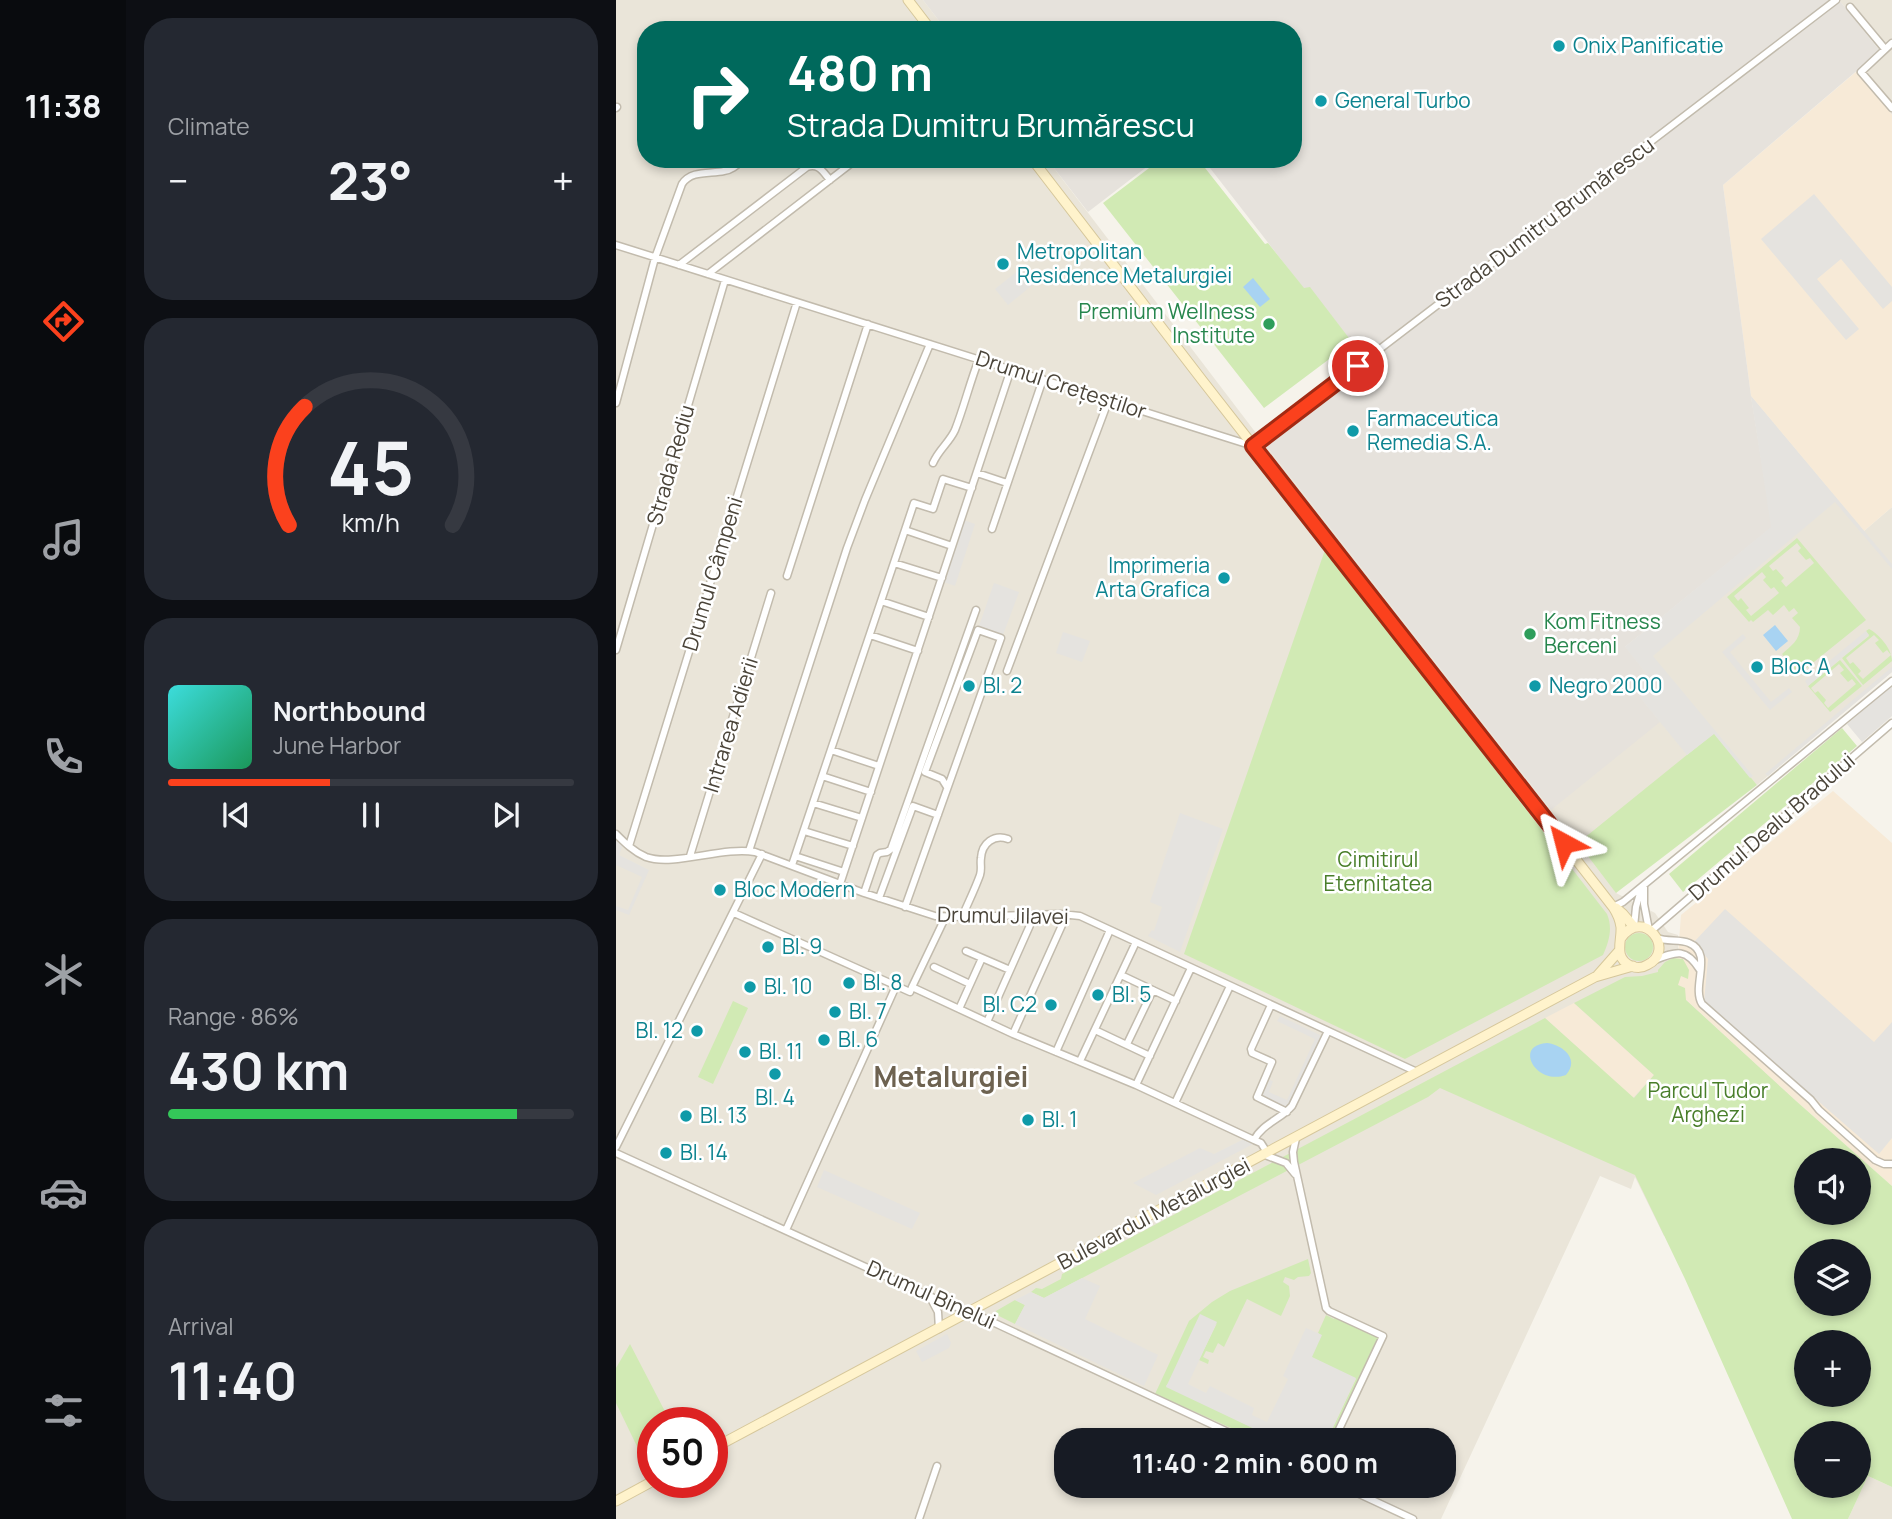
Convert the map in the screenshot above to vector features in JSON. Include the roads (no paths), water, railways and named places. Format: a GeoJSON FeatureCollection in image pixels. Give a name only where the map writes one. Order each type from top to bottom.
{"type":"FeatureCollection","features":[{"type":"Feature","properties":{"kind":"main road"},"geometry":{"type":"LineString","coordinates":[[908,0],[925,21]]}},
{"type":"Feature","properties":{"kind":"main road"},"geometry":{"type":"LineString","coordinates":[[1039,168],[1613,907],[1620,922],[1619,951],[1624,961],[1633,967],[1643,967],[1655,960],[1659,949],[1652,933],[1641,927],[1634,928],[1626,931],[1620,938]]}},
{"type":"Feature","properties":{"kind":"main road"},"geometry":{"type":"LineString","coordinates":[[1613,907],[1623,914],[1634,928]]}},
{"type":"Feature","properties":{"kind":"main road","name":"Bulevardul Metalurgiei"},"geometry":{"type":"LineString","coordinates":[[1595,977],[1619,951]]}},
{"type":"Feature","properties":{"kind":"main road","name":"Bulevardul Metalurgiei"},"geometry":{"type":"LineString","coordinates":[[728,1440],[1595,977],[1633,967]]}},
{"type":"Feature","properties":{"kind":"main road"},"geometry":{"type":"LineString","coordinates":[[616,1501],[637,1490]]}},
{"type":"Feature","properties":{"kind":"street","name":"Strada Dumitru Brumărescu"},"geometry":{"type":"LineString","coordinates":[[1253,446],[1836,0]]}},
{"type":"Feature","properties":{"kind":"street"},"geometry":{"type":"LineString","coordinates":[[1850,7],[1885,49]]}},
{"type":"Feature","properties":{"kind":"street"},"geometry":{"type":"LineString","coordinates":[[1890,102],[1861,72],[1892,43]]}},
{"type":"Feature","properties":{"kind":"street"},"geometry":{"type":"LineString","coordinates":[[616,403],[655,258],[684,180],[689,176],[732,168]]}},
{"type":"Feature","properties":{"kind":"street"},"geometry":{"type":"LineString","coordinates":[[679,265],[806,168]]}},
{"type":"Feature","properties":{"kind":"street"},"geometry":{"type":"LineString","coordinates":[[819,168],[830,180]]}},
{"type":"Feature","properties":{"kind":"street"},"geometry":{"type":"LineString","coordinates":[[708,274],[845,168]]}},
{"type":"Feature","properties":{"kind":"street","name":"Drumul Crețeștilor"},"geometry":{"type":"LineString","coordinates":[[616,245],[1253,446]]}},
{"type":"Feature","properties":{"kind":"street","name":"Strada Rediu"},"geometry":{"type":"LineString","coordinates":[[616,650],[725,280]]}},
{"type":"Feature","properties":{"kind":"street","name":"Drumul Câmpeni"},"geometry":{"type":"LineString","coordinates":[[629,846],[797,302]]}},
{"type":"Feature","properties":{"kind":"street"},"geometry":{"type":"LineString","coordinates":[[787,576],[868,324]]}},
{"type":"Feature","properties":{"kind":"street"},"geometry":{"type":"LineString","coordinates":[[749,851],[847,548],[930,344]]}},
{"type":"Feature","properties":{"kind":"street"},"geometry":{"type":"LineString","coordinates":[[933,463],[954,431],[979,359]]}},
{"type":"Feature","properties":{"kind":"street"},"geometry":{"type":"LineString","coordinates":[[840,884],[1011,369]]}},
{"type":"Feature","properties":{"kind":"street"},"geometry":{"type":"LineString","coordinates":[[992,529],[1043,379]]}},
{"type":"Feature","properties":{"kind":"street"},"geometry":{"type":"LineString","coordinates":[[1007,671],[1109,400]]}},
{"type":"Feature","properties":{"kind":"street"},"geometry":{"type":"LineString","coordinates":[[977,473],[1007,483]]}},
{"type":"Feature","properties":{"kind":"street"},"geometry":{"type":"LineString","coordinates":[[792,865],[914,503],[933,509],[943,479],[971,488]]}},
{"type":"Feature","properties":{"kind":"street"},"geometry":{"type":"LineString","coordinates":[[905,530],[952,546]]}},
{"type":"Feature","properties":{"kind":"street"},"geometry":{"type":"LineString","coordinates":[[894,563],[942,578]]}},
{"type":"Feature","properties":{"kind":"street","name":"Intrarea Adierii"},"geometry":{"type":"LineString","coordinates":[[690,856],[771,593]]}},
{"type":"Feature","properties":{"kind":"street"},"geometry":{"type":"LineString","coordinates":[[881,601],[929,617]]}},
{"type":"Feature","properties":{"kind":"street"},"geometry":{"type":"LineString","coordinates":[[864,893],[877,855],[891,849],[976,610]]}},
{"type":"Feature","properties":{"kind":"street"},"geometry":{"type":"LineString","coordinates":[[905,907],[1001,638],[978,630],[925,772],[942,779],[947,787]]}},
{"type":"Feature","properties":{"kind":"street"},"geometry":{"type":"LineString","coordinates":[[870,635],[918,651]]}},
{"type":"Feature","properties":{"kind":"street"},"geometry":{"type":"LineString","coordinates":[[1613,907],[1644,885],[1892,681]]}},
{"type":"Feature","properties":{"kind":"street","name":"Drumul Dealu Bradului"},"geometry":{"type":"LineString","coordinates":[[1652,933],[1892,723]]}},
{"type":"Feature","properties":{"kind":"street"},"geometry":{"type":"LineString","coordinates":[[831,750],[879,765]]}},
{"type":"Feature","properties":{"kind":"street"},"geometry":{"type":"LineString","coordinates":[[822,776],[871,792]]}},
{"type":"Feature","properties":{"kind":"street"},"geometry":{"type":"LineString","coordinates":[[813,803],[862,818]]}},
{"type":"Feature","properties":{"kind":"street"},"geometry":{"type":"LineString","coordinates":[[879,898],[913,806],[937,815]]}},
{"type":"Feature","properties":{"kind":"street"},"geometry":{"type":"LineString","coordinates":[[804,831],[852,846]]}},
{"type":"Feature","properties":{"kind":"street","name":"Drumul Jilavei"},"geometry":{"type":"LineString","coordinates":[[616,834],[629,846],[652,858],[749,851],[762,854],[924,914],[945,918],[1035,914],[1080,916],[1418,1073]]}},
{"type":"Feature","properties":{"kind":"street"},"geometry":{"type":"LineString","coordinates":[[962,918],[981,871],[984,847],[994,838],[1008,839]]}},
{"type":"Feature","properties":{"kind":"street"},"geometry":{"type":"LineString","coordinates":[[616,1147],[762,854]]}},
{"type":"Feature","properties":{"kind":"street"},"geometry":{"type":"LineString","coordinates":[[795,856],[844,872]]}},
{"type":"Feature","properties":{"kind":"street"},"geometry":{"type":"LineString","coordinates":[[1634,928],[1636,907],[1644,885]]}},
{"type":"Feature","properties":{"kind":"street"},"geometry":{"type":"LineString","coordinates":[[1644,885],[1644,904],[1652,933],[1666,941],[1689,943],[1701,955],[1698,995],[1702,1004],[1875,1160],[1892,1164]]}},
{"type":"Feature","properties":{"kind":"street"},"geometry":{"type":"LineString","coordinates":[[734,914],[909,992],[945,918]]}},
{"type":"Feature","properties":{"kind":"street"},"geometry":{"type":"LineString","coordinates":[[987,1022],[1035,914]]}},
{"type":"Feature","properties":{"kind":"street"},"geometry":{"type":"LineString","coordinates":[[1013,1034],[1067,914]]}},
{"type":"Feature","properties":{"kind":"street"},"geometry":{"type":"LineString","coordinates":[[1056,1052],[1110,930]]}},
{"type":"Feature","properties":{"kind":"street"},"geometry":{"type":"LineString","coordinates":[[1080,1061],[1136,942]]}},
{"type":"Feature","properties":{"kind":"street"},"geometry":{"type":"LineString","coordinates":[[966,951],[1010,970]]}},
{"type":"Feature","properties":{"kind":"street"},"geometry":{"type":"LineString","coordinates":[[1655,960],[1673,953],[1683,953],[1692,958],[1700,970]]}},
{"type":"Feature","properties":{"kind":"street"},"geometry":{"type":"LineString","coordinates":[[959,1009],[982,958]]}},
{"type":"Feature","properties":{"kind":"street"},"geometry":{"type":"LineString","coordinates":[[934,967],[970,984]]}},
{"type":"Feature","properties":{"kind":"street"},"geometry":{"type":"LineString","coordinates":[[1136,1085],[1191,968]]}},
{"type":"Feature","properties":{"kind":"street"},"geometry":{"type":"LineString","coordinates":[[1121,975],[1175,1001]]}},
{"type":"Feature","properties":{"kind":"street"},"geometry":{"type":"LineString","coordinates":[[786,1230],[896,986]]}},
{"type":"Feature","properties":{"kind":"street"},"geometry":{"type":"LineString","coordinates":[[1175,1103],[1230,986]]}},
{"type":"Feature","properties":{"kind":"street"},"geometry":{"type":"LineString","coordinates":[[912,988],[1136,1085],[1261,1143],[1266,1154],[1286,1163],[1296,1176]]}},
{"type":"Feature","properties":{"kind":"street"},"geometry":{"type":"LineString","coordinates":[[1127,1044],[1153,990]]}},
{"type":"Feature","properties":{"kind":"street"},"geometry":{"type":"LineString","coordinates":[[1271,1005],[1251,1049],[1272,1062],[1257,1097],[1287,1112]]}},
{"type":"Feature","properties":{"kind":"street"},"geometry":{"type":"LineString","coordinates":[[1095,1030],[1150,1056]]}},
{"type":"Feature","properties":{"kind":"street"},"geometry":{"type":"LineString","coordinates":[[1254,1140],[1261,1129],[1287,1112],[1328,1031]]}},
{"type":"Feature","properties":{"kind":"street"},"geometry":{"type":"LineString","coordinates":[[1296,1138],[1293,1155],[1296,1176],[1326,1308],[1383,1336],[1340,1428]]}},
{"type":"Feature","properties":{"kind":"street","name":"Drumul Binelui"},"geometry":{"type":"LineString","coordinates":[[616,1153],[929,1296],[970,1312],[1219,1428]]}},
{"type":"Feature","properties":{"kind":"street"},"geometry":{"type":"LineString","coordinates":[[929,1296],[938,1312],[939,1328]]}},
{"type":"Feature","properties":{"kind":"street"},"geometry":{"type":"LineString","coordinates":[[919,1519],[937,1466]]}},
{"type":"Feature","properties":{"kind":"street"},"geometry":{"type":"LineString","coordinates":[[1368,1498],[1413,1519]]}},
{"type":"Feature","properties":{"kind":"water"},"geometry":{"type":"Polygon","coordinates":[[[1253,278],[1270,299],[1260,307],[1243,287],[1253,278]]]}},
{"type":"Feature","properties":{"kind":"water"},"geometry":{"type":"Polygon","coordinates":[[[1775,625],[1788,641],[1776,651],[1763,635],[1775,625]]]}},
{"type":"Feature","properties":{"kind":"water"},"geometry":{"type":"Polygon","coordinates":[[[1547,1043],[1568,1054],[1571,1064],[1566,1075],[1546,1075],[1533,1064],[1531,1050],[1537,1045],[1547,1043]]]}},
{"type":"Feature","properties":{"kind":"place","name":"Onix Panificatie"},"geometry":{"type":"Point","coordinates":[1559,46]}},
{"type":"Feature","properties":{"kind":"place","name":"General Turbo"},"geometry":{"type":"Point","coordinates":[1321,101]}},
{"type":"Feature","properties":{"kind":"place","name":"Metropolitan Residence Metalurgiei"},"geometry":{"type":"Point","coordinates":[1003,264]}},
{"type":"Feature","properties":{"kind":"place","name":"Premium Wellness Institute"},"geometry":{"type":"Point","coordinates":[1269,324]}},
{"type":"Feature","properties":{"kind":"place","name":"Farmaceutica Remedia S.A."},"geometry":{"type":"Point","coordinates":[1353,431]}},
{"type":"Feature","properties":{"kind":"place","name":"Imprimeria Arta Grafica"},"geometry":{"type":"Point","coordinates":[1224,578]}},
{"type":"Feature","properties":{"kind":"place","name":"Kom Fitness Berceni"},"geometry":{"type":"Point","coordinates":[1530,634]}},
{"type":"Feature","properties":{"kind":"place","name":"Bloc A"},"geometry":{"type":"Point","coordinates":[1757,667]}},
{"type":"Feature","properties":{"kind":"place","name":"Bl. 2"},"geometry":{"type":"Point","coordinates":[969,686]}},
{"type":"Feature","properties":{"kind":"place","name":"Negro 2000"},"geometry":{"type":"Point","coordinates":[1535,686]}},
{"type":"Feature","properties":{"kind":"place","name":"Bloc Modern"},"geometry":{"type":"Point","coordinates":[720,890]}},
{"type":"Feature","properties":{"kind":"place","name":"Bl. 9"},"geometry":{"type":"Point","coordinates":[768,947]}},
{"type":"Feature","properties":{"kind":"place","name":"Bl. 8"},"geometry":{"type":"Point","coordinates":[849,983]}},
{"type":"Feature","properties":{"kind":"place","name":"Bl. 10"},"geometry":{"type":"Point","coordinates":[750,987]}},
{"type":"Feature","properties":{"kind":"place","name":"Bl. 5"},"geometry":{"type":"Point","coordinates":[1098,995]}},
{"type":"Feature","properties":{"kind":"place","name":"Bl. C2"},"geometry":{"type":"Point","coordinates":[1051,1005]}},
{"type":"Feature","properties":{"kind":"place","name":"Bl. 7"},"geometry":{"type":"Point","coordinates":[835,1012]}},
{"type":"Feature","properties":{"kind":"place","name":"Bl. 12"},"geometry":{"type":"Point","coordinates":[697,1031]}},
{"type":"Feature","properties":{"kind":"place","name":"Bl. 6"},"geometry":{"type":"Point","coordinates":[824,1040]}},
{"type":"Feature","properties":{"kind":"place","name":"Bl. 11"},"geometry":{"type":"Point","coordinates":[745,1052]}},
{"type":"Feature","properties":{"kind":"place","name":"Bl. 4"},"geometry":{"type":"Point","coordinates":[775,1074]}},
{"type":"Feature","properties":{"kind":"place","name":"Bl. 13"},"geometry":{"type":"Point","coordinates":[686,1116]}},
{"type":"Feature","properties":{"kind":"place","name":"Bl. 1"},"geometry":{"type":"Point","coordinates":[1028,1120]}},
{"type":"Feature","properties":{"kind":"place","name":"Bl. 14"},"geometry":{"type":"Point","coordinates":[666,1153]}},
{"type":"Feature","properties":{"kind":"district","name":"Metalurgiei"},"geometry":{"type":"Point","coordinates":[951,1077]}},
{"type":"Feature","properties":{"kind":"park label","name":"Cimitirul Eternitatea"},"geometry":{"type":"Point","coordinates":[1378,872]}},
{"type":"Feature","properties":{"kind":"park label","name":"Parcul Tudor Arghezi"},"geometry":{"type":"Point","coordinates":[1708,1103]}}]}
